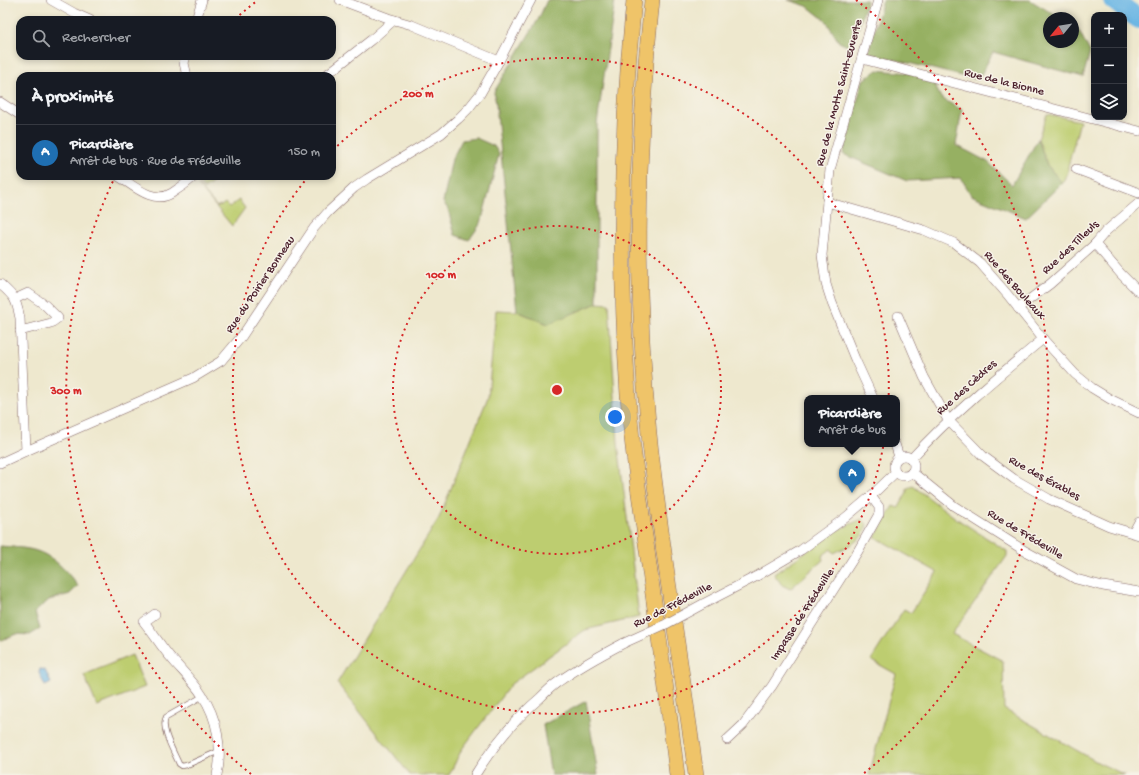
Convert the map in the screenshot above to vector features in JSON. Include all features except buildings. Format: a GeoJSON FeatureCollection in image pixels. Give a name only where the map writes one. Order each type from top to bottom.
{"type":"FeatureCollection","features":[{"type":"Feature","properties":{"kind":"highway"},"geometry":{"type":"LineString","coordinates":[[634,0],[623,152],[622,246],[627,380],[635,467],[677,775]]}},
{"type":"Feature","properties":{"kind":"highway"},"geometry":{"type":"LineString","coordinates":[[652,0],[641,142],[639,214],[640,296],[644,370],[649,433],[661,530],[696,775]]}},
{"type":"Feature","properties":{"kind":"street"},"geometry":{"type":"LineString","coordinates":[[51,0],[81,16]]}},
{"type":"Feature","properties":{"kind":"street"},"geometry":{"type":"LineString","coordinates":[[197,16],[202,0]]}},
{"type":"Feature","properties":{"kind":"street"},"geometry":{"type":"LineString","coordinates":[[340,0],[412,25],[499,61]]}},
{"type":"Feature","properties":{"kind":"street","name":"Rue du Poirier Bonneau"},"geometry":{"type":"LineString","coordinates":[[0,463],[193,378],[221,361],[242,336],[314,228],[328,212],[354,188],[441,134],[458,119],[480,94],[531,0]]}},
{"type":"Feature","properties":{"kind":"street","name":"Rue de la Motte Saint-Euverte"},"geometry":{"type":"LineString","coordinates":[[872,395],[832,303],[826,284],[822,255],[832,165],[878,0]]}},
{"type":"Feature","properties":{"kind":"street"},"geometry":{"type":"LineString","coordinates":[[330,72],[394,20]]}},
{"type":"Feature","properties":{"kind":"street","name":"Rue de la Bionne"},"geometry":{"type":"LineString","coordinates":[[862,59],[1139,131]]}},
{"type":"Feature","properties":{"kind":"street"},"geometry":{"type":"LineString","coordinates":[[185,60],[186,72]]}},
{"type":"Feature","properties":{"kind":"street"},"geometry":{"type":"LineString","coordinates":[[0,102],[16,112]]}},
{"type":"Feature","properties":{"kind":"street"},"geometry":{"type":"LineString","coordinates":[[1076,169],[1139,192]]}},
{"type":"Feature","properties":{"kind":"street"},"geometry":{"type":"LineString","coordinates":[[124,180],[150,196],[160,198],[171,194],[190,180]]}},
{"type":"Feature","properties":{"kind":"street","name":"Rue des Bouleaux"},"geometry":{"type":"LineString","coordinates":[[827,202],[924,230],[954,242],[980,263],[1043,339],[1076,374],[1092,388],[1110,399],[1139,413]]}},
{"type":"Feature","properties":{"kind":"street","name":"Rue des Tilleuls"},"geometry":{"type":"LineString","coordinates":[[1018,308],[1050,284],[1139,203]]}},
{"type":"Feature","properties":{"kind":"street"},"geometry":{"type":"LineString","coordinates":[[1095,244],[1139,292]]}},
{"type":"Feature","properties":{"kind":"street"},"geometry":{"type":"LineString","coordinates":[[0,284],[15,299],[20,318],[26,451]]}},
{"type":"Feature","properties":{"kind":"street"},"geometry":{"type":"LineString","coordinates":[[15,299],[28,293],[45,305],[58,318],[52,323],[20,331]]}},
{"type":"Feature","properties":{"kind":"street","name":"Rue des Érables"},"geometry":{"type":"LineString","coordinates":[[898,316],[924,377],[948,420],[983,456],[1014,479],[1049,499],[1102,523],[1136,534]]}},
{"type":"Feature","properties":{"kind":"street","name":"Rue des Cèdres"},"geometry":{"type":"LineString","coordinates":[[911,459],[948,420],[988,384],[1043,339]]}},
{"type":"Feature","properties":{"kind":"street"},"geometry":{"type":"LineString","coordinates":[[895,447],[900,457]]}},
{"type":"Feature","properties":{"kind":"street"},"geometry":{"type":"LineString","coordinates":[[900,457],[911,459],[914,466],[912,472],[904,476],[898,474],[894,466],[900,457]]}},
{"type":"Feature","properties":{"kind":"street","name":"Rue de Frédeville"},"geometry":{"type":"LineString","coordinates":[[475,775],[487,756],[512,725],[557,682],[590,661],[624,643],[666,624],[757,576],[801,550],[845,518],[896,472]]}},
{"type":"Feature","properties":{"kind":"street","name":"Rue de Frédeville"},"geometry":{"type":"LineString","coordinates":[[912,472],[954,506],[1025,551],[1063,572],[1076,578],[1104,586],[1139,592]]}},
{"type":"Feature","properties":{"kind":"street","name":"Impasse de Frédeville"},"geometry":{"type":"LineString","coordinates":[[727,740],[743,725],[772,686],[854,557],[879,514],[880,506],[871,496]]}},
{"type":"Feature","properties":{"kind":"street"},"geometry":{"type":"LineString","coordinates":[[1136,534],[1139,522]]}},
{"type":"Feature","properties":{"kind":"street"},"geometry":{"type":"LineString","coordinates":[[155,614],[144,622],[170,658],[203,696],[215,720],[219,751],[219,767],[217,775]]}},
{"type":"Feature","properties":{"kind":"lane"},"geometry":{"type":"LineString","coordinates":[[203,696],[166,717],[164,721],[164,729],[179,764],[182,766],[219,751]]}},
{"type":"Feature","properties":{"kind":"green space"},"geometry":{"type":"Polygon","coordinates":[[[547,0],[615,0],[597,124],[597,303],[548,324],[517,311],[494,92],[539,18],[547,0]]]}},
{"type":"Feature","properties":{"kind":"green space"},"geometry":{"type":"Polygon","coordinates":[[[788,0],[867,0],[852,48],[839,42],[826,21],[807,6],[788,0]]]}},
{"type":"Feature","properties":{"kind":"green space"},"geometry":{"type":"Polygon","coordinates":[[[883,0],[1030,0],[1050,12],[1043,12],[1043,48],[1079,48],[1079,31],[1090,52],[1083,77],[993,52],[978,80],[868,53],[883,0]]]}},
{"type":"Feature","properties":{"kind":"green space"},"geometry":{"type":"Polygon","coordinates":[[[877,70],[930,75],[941,98],[962,110],[956,145],[988,162],[1012,185],[1038,139],[1047,165],[1062,183],[1026,218],[971,195],[961,178],[907,181],[843,154],[863,80],[877,70]]]}},
{"type":"Feature","properties":{"kind":"green space"},"geometry":{"type":"Polygon","coordinates":[[[1047,114],[1080,121],[1068,166],[1068,172],[1062,183],[1047,165],[1038,139],[1047,114]]]}},
{"type":"Feature","properties":{"kind":"green space"},"geometry":{"type":"Polygon","coordinates":[[[476,138],[494,146],[499,154],[481,223],[469,240],[455,235],[448,209],[443,202],[452,159],[462,140],[476,138]]]}},
{"type":"Feature","properties":{"kind":"green space"},"geometry":{"type":"Polygon","coordinates":[[[203,180],[215,181],[204,189],[199,183],[203,180]]]}},
{"type":"Feature","properties":{"kind":"green space"},"geometry":{"type":"Polygon","coordinates":[[[198,185],[217,207],[225,203],[229,207],[239,200],[245,208],[232,226],[198,185]]]}},
{"type":"Feature","properties":{"kind":"green space"},"geometry":{"type":"Polygon","coordinates":[[[597,303],[609,304],[618,443],[639,617],[585,630],[511,684],[462,749],[449,775],[410,775],[337,683],[439,518],[488,397],[496,310],[517,311],[548,324],[597,303]]]}},
{"type":"Feature","properties":{"kind":"green space"},"geometry":{"type":"Polygon","coordinates":[[[913,486],[957,519],[1007,551],[1007,556],[952,634],[1003,661],[1004,709],[1099,763],[1125,775],[869,775],[896,674],[871,660],[904,609],[911,613],[937,572],[875,537],[893,506],[898,508],[907,492],[907,488],[913,486]]]}},
{"type":"Feature","properties":{"kind":"green space"},"geometry":{"type":"Polygon","coordinates":[[[862,519],[867,524],[863,535],[859,539],[834,553],[831,549],[822,556],[823,560],[790,589],[782,585],[774,574],[835,531],[862,519]]]}},
{"type":"Feature","properties":{"kind":"green space"},"geometry":{"type":"Polygon","coordinates":[[[0,546],[29,549],[44,554],[63,568],[78,586],[70,594],[49,600],[35,612],[40,629],[30,635],[16,634],[0,641],[0,546]]]}},
{"type":"Feature","properties":{"kind":"green space"},"geometry":{"type":"Polygon","coordinates":[[[132,655],[145,687],[97,706],[84,675],[132,655]]]}},
{"type":"Feature","properties":{"kind":"green space"},"geometry":{"type":"Polygon","coordinates":[[[586,701],[598,775],[551,775],[543,725],[586,701]]]}},
{"type":"Feature","properties":{"kind":"water"},"geometry":{"type":"Polygon","coordinates":[[[40,669],[45,670],[51,683],[45,686],[39,673],[40,669]]]}},
{"type":"Feature","properties":{"kind":"waterway"},"geometry":{"type":"LineString","coordinates":[[1113,0],[1139,19]]}},
{"type":"Feature","properties":{"kind":"place","name":"Picardière"},"geometry":{"type":"Point","coordinates":[852,493]}}]}
